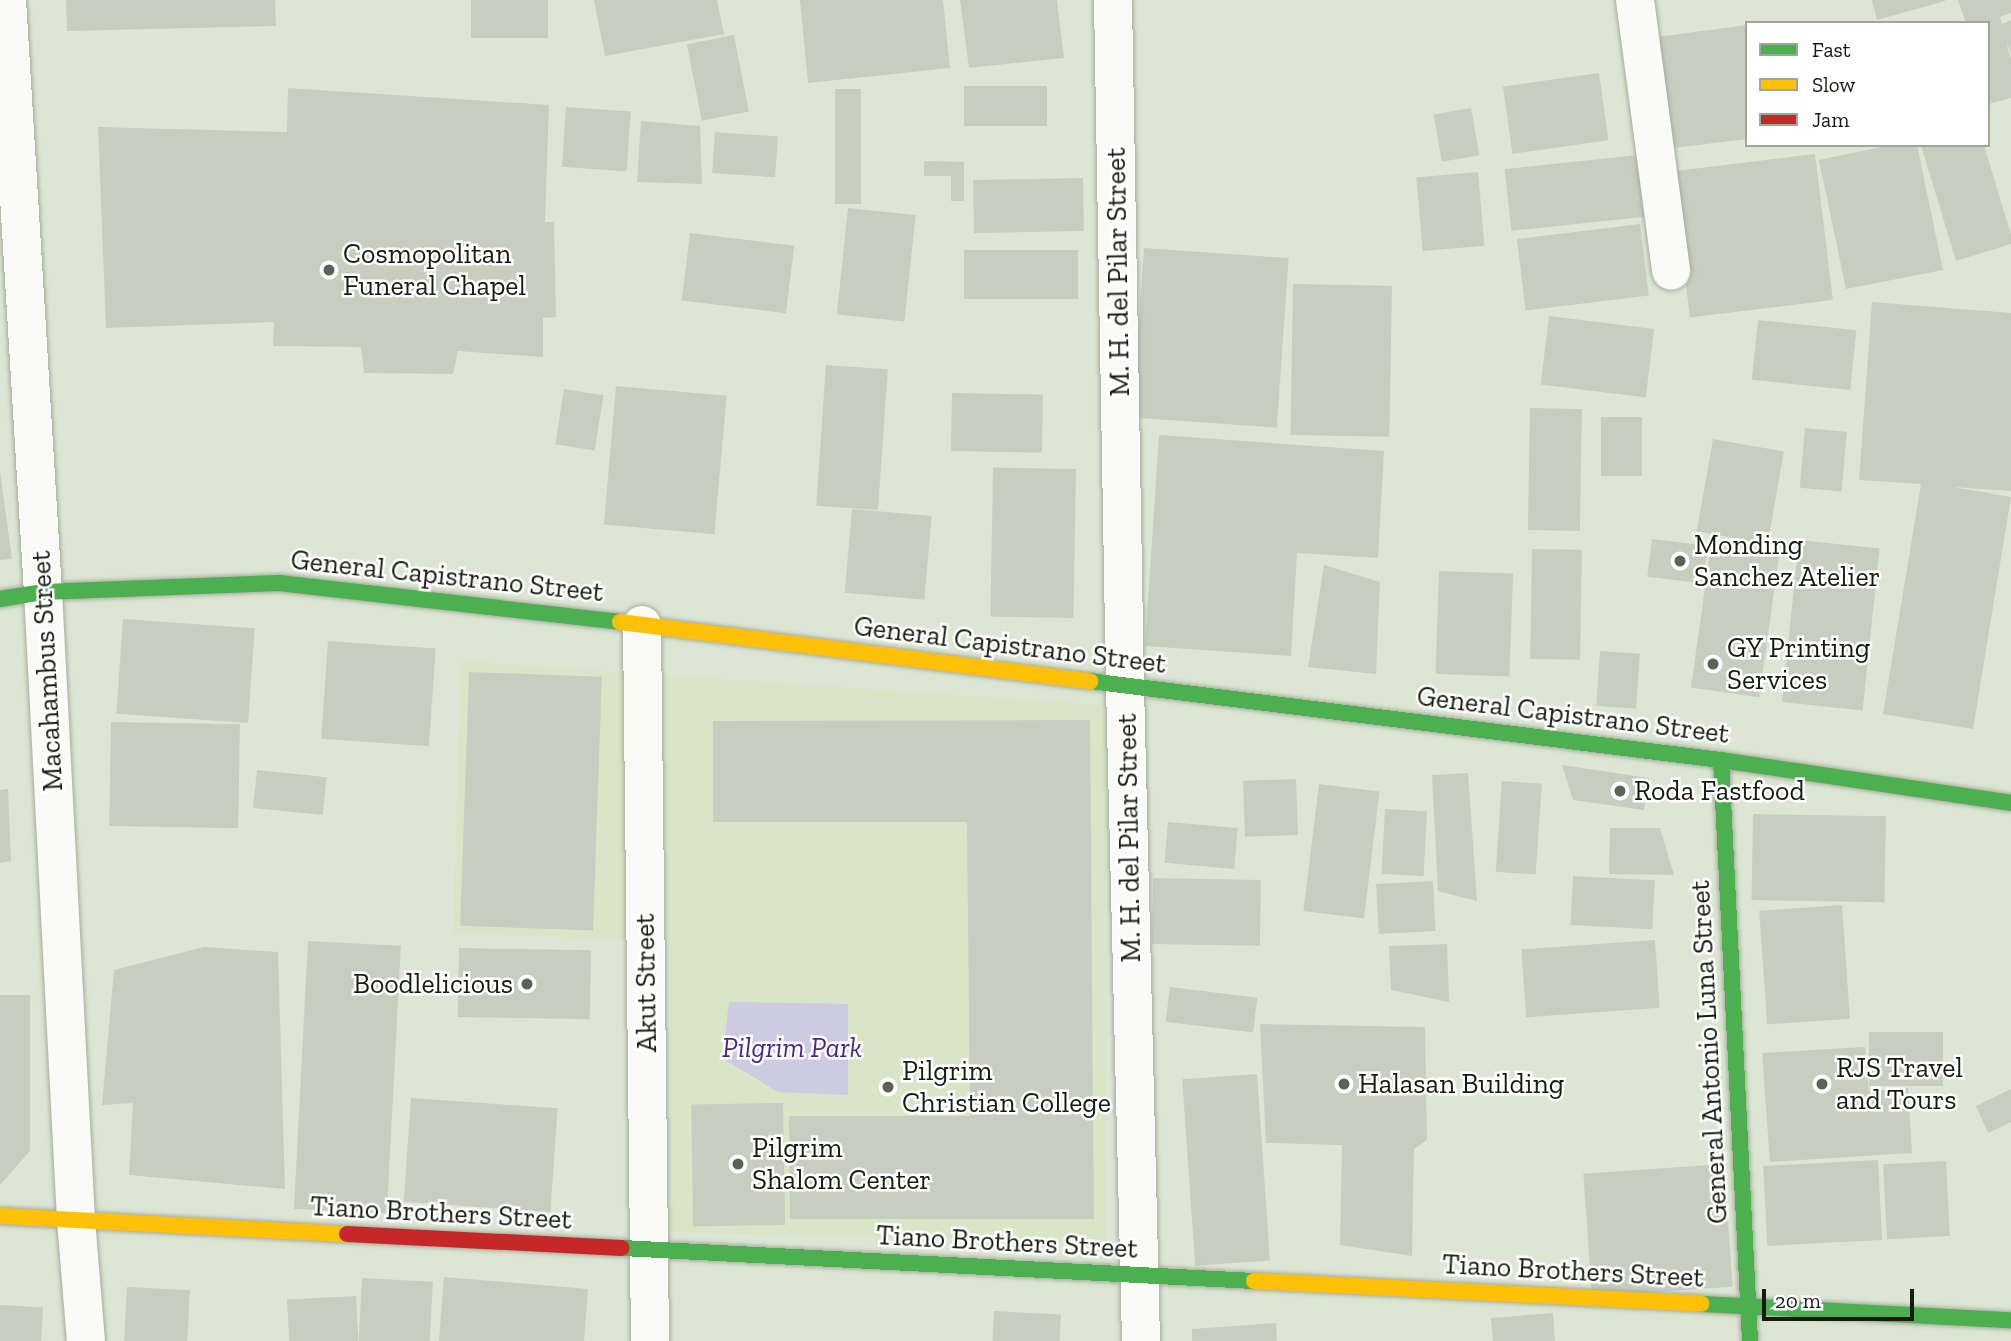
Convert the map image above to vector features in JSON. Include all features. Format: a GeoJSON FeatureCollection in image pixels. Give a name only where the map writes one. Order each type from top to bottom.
{"type":"FeatureCollection","features":[{"type":"Feature","properties":{"kind":"street","name":"Macahambus Street"},"geometry":{"type":"LineString","coordinates":[[7,0],[43,592],[76,1220],[86,1341]]}},
{"type":"Feature","properties":{"kind":"street","name":"M. H. del Pilar Street"},"geometry":{"type":"LineString","coordinates":[[1113,0],[1125,686],[1141,1341]]}},
{"type":"Feature","properties":{"kind":"street"},"geometry":{"type":"LineString","coordinates":[[1634,0],[1671,271]]}},
{"type":"Feature","properties":{"kind":"street","name":"General Capistrano Street"},"geometry":{"type":"LineString","coordinates":[[0,599],[43,592],[279,583],[642,625],[1721,760],[2011,803]]}},
{"type":"Feature","properties":{"kind":"street","name":"Akut Street"},"geometry":{"type":"LineString","coordinates":[[642,625],[650,1341]]}},
{"type":"Feature","properties":{"kind":"street","name":"General Antonio Luna Street"},"geometry":{"type":"LineString","coordinates":[[1721,760],[1751,1341]]}},
{"type":"Feature","properties":{"kind":"street","name":"Tiano Brothers Street"},"geometry":{"type":"LineString","coordinates":[[0,1216],[1591,1296],[2011,1320]]}},
{"type":"Feature","properties":{"kind":"shaded area","name":"Pilgrim Christian College"},"geometry":{"type":"Polygon","coordinates":[[[461,661],[1106,705],[1106,1242],[670,1232],[670,941],[453,933],[461,661]]]}},
{"type":"Feature","properties":{"kind":"green space","name":"Pilgrim Park"},"geometry":{"type":"Polygon","coordinates":[[[729,1002],[848,1004],[848,1095],[778,1092],[722,1058],[729,1002]]]}},
{"type":"Feature","properties":{"kind":"building"},"geometry":{"type":"Polygon","coordinates":[[[66,0],[275,0],[276,26],[67,31],[66,0]]]}},
{"type":"Feature","properties":{"kind":"building"},"geometry":{"type":"Polygon","coordinates":[[[471,0],[548,0],[548,38],[471,38],[471,0]]]}},
{"type":"Feature","properties":{"kind":"building"},"geometry":{"type":"Polygon","coordinates":[[[594,0],[717,0],[724,34],[605,56],[594,0]]]}},
{"type":"Feature","properties":{"kind":"building"},"geometry":{"type":"Polygon","coordinates":[[[800,0],[943,0],[950,68],[808,83],[800,0]]]}},
{"type":"Feature","properties":{"kind":"building"},"geometry":{"type":"Polygon","coordinates":[[[960,0],[1057,0],[1064,58],[969,68],[960,0]]]}},
{"type":"Feature","properties":{"kind":"building"},"geometry":{"type":"Polygon","coordinates":[[[1872,0],[1945,0],[1945,1],[1877,20],[1872,0]]]}},
{"type":"Feature","properties":{"kind":"building"},"geometry":{"type":"Polygon","coordinates":[[[1958,0],[2011,0],[2011,13],[2000,17],[2002,24],[2011,20],[2011,52],[2006,41],[2011,59],[2011,98],[1990,103],[1990,21],[1965,21],[1958,0]]]}},
{"type":"Feature","properties":{"kind":"building"},"geometry":{"type":"Polygon","coordinates":[[[1745,25],[1745,139],[1673,148],[1657,37],[1745,25]]]}},
{"type":"Feature","properties":{"kind":"building"},"geometry":{"type":"Polygon","coordinates":[[[734,35],[749,112],[702,121],[687,44],[734,35]]]}},
{"type":"Feature","properties":{"kind":"building"},"geometry":{"type":"Polygon","coordinates":[[[1599,73],[1608,140],[1512,154],[1503,86],[1599,73]]]}},
{"type":"Feature","properties":{"kind":"building"},"geometry":{"type":"Polygon","coordinates":[[[964,86],[1047,86],[1047,126],[964,126],[964,86]]]}},
{"type":"Feature","properties":{"kind":"building","name":"Cosmopolitan Funeral Chapel"},"geometry":{"type":"Polygon","coordinates":[[[288,88],[549,105],[545,222],[554,222],[556,317],[543,318],[543,357],[458,351],[453,374],[364,373],[361,347],[273,346],[274,322],[106,328],[98,127],[287,132],[288,88]]]}},
{"type":"Feature","properties":{"kind":"building"},"geometry":{"type":"Polygon","coordinates":[[[835,89],[861,89],[861,204],[835,204],[835,89]]]}},
{"type":"Feature","properties":{"kind":"building"},"geometry":{"type":"Polygon","coordinates":[[[566,107],[631,112],[627,171],[562,167],[566,107]]]}},
{"type":"Feature","properties":{"kind":"building"},"geometry":{"type":"Polygon","coordinates":[[[1471,108],[1479,155],[1442,162],[1434,115],[1471,108]]]}},
{"type":"Feature","properties":{"kind":"building"},"geometry":{"type":"Polygon","coordinates":[[[641,121],[700,126],[702,184],[637,182],[641,121]]]}},
{"type":"Feature","properties":{"kind":"building"},"geometry":{"type":"Polygon","coordinates":[[[715,132],[778,136],[775,177],[712,173],[715,132]]]}},
{"type":"Feature","properties":{"kind":"building"},"geometry":{"type":"Polygon","coordinates":[[[1881,147],[1917,147],[1943,270],[1846,289],[1819,160],[1881,147]]]}},
{"type":"Feature","properties":{"kind":"building"},"geometry":{"type":"Polygon","coordinates":[[[1922,147],[1985,147],[2011,235],[2011,244],[1956,261],[1922,147]]]}},
{"type":"Feature","properties":{"kind":"building"},"geometry":{"type":"Polygon","coordinates":[[[1815,154],[1833,300],[1690,317],[1672,172],[1815,154]]]}},
{"type":"Feature","properties":{"kind":"building"},"geometry":{"type":"Polygon","coordinates":[[[1639,155],[1645,217],[1511,231],[1505,169],[1639,155]]]}},
{"type":"Feature","properties":{"kind":"building"},"geometry":{"type":"Polygon","coordinates":[[[924,161],[964,162],[964,201],[951,201],[951,176],[924,176],[924,161]]]}},
{"type":"Feature","properties":{"kind":"building"},"geometry":{"type":"Polygon","coordinates":[[[1478,172],[1484,246],[1423,251],[1416,177],[1478,172]]]}},
{"type":"Feature","properties":{"kind":"building"},"geometry":{"type":"Polygon","coordinates":[[[1083,178],[1084,231],[974,233],[973,180],[1083,178]]]}},
{"type":"Feature","properties":{"kind":"building"},"geometry":{"type":"Polygon","coordinates":[[[848,208],[916,215],[904,322],[837,314],[848,208]]]}},
{"type":"Feature","properties":{"kind":"building"},"geometry":{"type":"Polygon","coordinates":[[[1640,224],[1649,295],[1526,311],[1517,239],[1640,224]]]}},
{"type":"Feature","properties":{"kind":"building"},"geometry":{"type":"Polygon","coordinates":[[[690,233],[794,246],[786,313],[682,300],[690,233]]]}},
{"type":"Feature","properties":{"kind":"building"},"geometry":{"type":"Polygon","coordinates":[[[1144,248],[1289,258],[1277,428],[1132,418],[1144,248]]]}},
{"type":"Feature","properties":{"kind":"building"},"geometry":{"type":"Polygon","coordinates":[[[964,250],[1078,250],[1078,299],[964,299],[964,250]]]}},
{"type":"Feature","properties":{"kind":"building"},"geometry":{"type":"Polygon","coordinates":[[[1293,284],[1392,286],[1389,437],[1290,435],[1293,284]]]}},
{"type":"Feature","properties":{"kind":"building"},"geometry":{"type":"Polygon","coordinates":[[[1872,302],[2011,313],[2011,491],[1953,487],[2011,497],[1973,729],[1883,714],[1921,484],[1859,480],[1872,302]]]}},
{"type":"Feature","properties":{"kind":"building"},"geometry":{"type":"Polygon","coordinates":[[[1549,316],[1654,329],[1646,397],[1541,384],[1549,316]]]}},
{"type":"Feature","properties":{"kind":"building"},"geometry":{"type":"Polygon","coordinates":[[[1758,320],[1856,330],[1850,390],[1752,380],[1758,320]]]}},
{"type":"Feature","properties":{"kind":"building"},"geometry":{"type":"Polygon","coordinates":[[[826,365],[888,369],[878,510],[816,506],[826,365]]]}},
{"type":"Feature","properties":{"kind":"building"},"geometry":{"type":"Polygon","coordinates":[[[616,386],[727,396],[714,534],[604,524],[616,386]]]}},
{"type":"Feature","properties":{"kind":"building"},"geometry":{"type":"Polygon","coordinates":[[[564,389],[604,395],[595,451],[555,444],[564,389]]]}},
{"type":"Feature","properties":{"kind":"building"},"geometry":{"type":"Polygon","coordinates":[[[952,393],[1043,395],[1042,453],[951,451],[952,393]]]}},
{"type":"Feature","properties":{"kind":"building"},"geometry":{"type":"Polygon","coordinates":[[[1530,408],[1582,409],[1580,531],[1528,530],[1530,408]]]}},
{"type":"Feature","properties":{"kind":"building"},"geometry":{"type":"Polygon","coordinates":[[[1601,417],[1642,417],[1642,476],[1601,476],[1601,417]]]}},
{"type":"Feature","properties":{"kind":"building"},"geometry":{"type":"Polygon","coordinates":[[[1805,428],[1847,432],[1842,491],[1800,488],[1805,428]]]}},
{"type":"Feature","properties":{"kind":"building"},"geometry":{"type":"Polygon","coordinates":[[[1159,435],[1384,451],[1378,558],[1297,553],[1291,656],[1145,646],[1159,435]]]}},
{"type":"Feature","properties":{"kind":"building"},"geometry":{"type":"Polygon","coordinates":[[[1713,439],[1784,452],[1768,544],[1697,532],[1713,439]]]}},
{"type":"Feature","properties":{"kind":"building"},"geometry":{"type":"Polygon","coordinates":[[[993,468],[1076,469],[1073,618],[990,617],[993,468]]]}},
{"type":"Feature","properties":{"kind":"building"},"geometry":{"type":"Polygon","coordinates":[[[0,471],[12,559],[0,560],[0,471]]]}},
{"type":"Feature","properties":{"kind":"building"},"geometry":{"type":"Polygon","coordinates":[[[852,509],[932,516],[924,600],[845,593],[852,509]]]}},
{"type":"Feature","properties":{"kind":"building"},"geometry":{"type":"Polygon","coordinates":[[[1652,539],[1708,546],[1703,584],[1647,577],[1652,539]]]}},
{"type":"Feature","properties":{"kind":"building"},"geometry":{"type":"Polygon","coordinates":[[[1799,540],[1880,548],[1863,711],[1782,702],[1799,540]]]}},
{"type":"Feature","properties":{"kind":"building"},"geometry":{"type":"Polygon","coordinates":[[[1711,545],[1779,555],[1759,697],[1691,688],[1711,545]]]}},
{"type":"Feature","properties":{"kind":"building"},"geometry":{"type":"Polygon","coordinates":[[[1532,549],[1582,550],[1580,660],[1530,659],[1532,549]]]}},
{"type":"Feature","properties":{"kind":"building"},"geometry":{"type":"Polygon","coordinates":[[[1324,565],[1380,582],[1376,674],[1308,667],[1324,565]]]}},
{"type":"Feature","properties":{"kind":"building"},"geometry":{"type":"Polygon","coordinates":[[[1439,571],[1513,574],[1509,677],[1435,674],[1439,571]]]}},
{"type":"Feature","properties":{"kind":"building"},"geometry":{"type":"Polygon","coordinates":[[[123,619],[255,628],[248,723],[116,714],[123,619]]]}},
{"type":"Feature","properties":{"kind":"building"},"geometry":{"type":"Polygon","coordinates":[[[328,641],[436,649],[429,746],[321,739],[328,641]]]}},
{"type":"Feature","properties":{"kind":"building"},"geometry":{"type":"Polygon","coordinates":[[[1600,651],[1640,654],[1636,709],[1596,706],[1600,651]]]}},
{"type":"Feature","properties":{"kind":"building"},"geometry":{"type":"Polygon","coordinates":[[[469,672],[602,677],[593,930],[460,926],[469,672]]]}},
{"type":"Feature","properties":{"kind":"building","name":"Pilgrim Christian College"},"geometry":{"type":"Polygon","coordinates":[[[1090,720],[1094,1219],[790,1219],[789,1116],[970,1116],[967,822],[713,822],[713,721],[1090,720]]]}},
{"type":"Feature","properties":{"kind":"building"},"geometry":{"type":"Polygon","coordinates":[[[111,722],[240,724],[238,828],[109,826],[111,722]]]}},
{"type":"Feature","properties":{"kind":"building"},"geometry":{"type":"Polygon","coordinates":[[[1562,765],[1649,778],[1644,810],[1573,800],[1562,765]]]}},
{"type":"Feature","properties":{"kind":"building"},"geometry":{"type":"Polygon","coordinates":[[[257,770],[327,777],[323,815],[253,808],[257,770]]]}},
{"type":"Feature","properties":{"kind":"building"},"geometry":{"type":"Polygon","coordinates":[[[1468,773],[1477,901],[1438,891],[1432,775],[1468,773]]]}},
{"type":"Feature","properties":{"kind":"building"},"geometry":{"type":"Polygon","coordinates":[[[1296,779],[1298,835],[1245,837],[1243,781],[1296,779]]]}},
{"type":"Feature","properties":{"kind":"building"},"geometry":{"type":"Polygon","coordinates":[[[1502,781],[1542,784],[1536,875],[1496,872],[1502,781]]]}},
{"type":"Feature","properties":{"kind":"building"},"geometry":{"type":"Polygon","coordinates":[[[1319,784],[1380,791],[1364,918],[1303,911],[1319,784]]]}},
{"type":"Feature","properties":{"kind":"building"},"geometry":{"type":"Polygon","coordinates":[[[8,789],[11,861],[0,863],[0,790],[8,789]]]}},
{"type":"Feature","properties":{"kind":"building"},"geometry":{"type":"Polygon","coordinates":[[[1385,809],[1427,811],[1424,876],[1382,874],[1385,809]]]}},
{"type":"Feature","properties":{"kind":"building"},"geometry":{"type":"Polygon","coordinates":[[[1753,814],[1886,816],[1884,902],[1751,900],[1753,814]]]}},
{"type":"Feature","properties":{"kind":"building"},"geometry":{"type":"Polygon","coordinates":[[[1168,822],[1238,828],[1234,869],[1164,863],[1168,822]]]}},
{"type":"Feature","properties":{"kind":"building"},"geometry":{"type":"Polygon","coordinates":[[[1610,828],[1660,828],[1674,875],[1609,874],[1610,828]]]}},
{"type":"Feature","properties":{"kind":"building"},"geometry":{"type":"Polygon","coordinates":[[[1573,876],[1655,880],[1652,929],[1570,925],[1573,876]]]}},
{"type":"Feature","properties":{"kind":"building"},"geometry":{"type":"Polygon","coordinates":[[[1153,878],[1261,880],[1260,946],[1152,944],[1153,878]]]}},
{"type":"Feature","properties":{"kind":"building"},"geometry":{"type":"Polygon","coordinates":[[[1433,881],[1436,931],[1379,934],[1376,884],[1433,881]]]}},
{"type":"Feature","properties":{"kind":"building"},"geometry":{"type":"Polygon","coordinates":[[[1842,905],[1850,1019],[1767,1025],[1759,911],[1842,905]]]}},
{"type":"Feature","properties":{"kind":"building"},"geometry":{"type":"Polygon","coordinates":[[[1655,940],[1660,1008],[1526,1017],[1521,949],[1655,940]]]}},
{"type":"Feature","properties":{"kind":"building"},"geometry":{"type":"Polygon","coordinates":[[[308,941],[401,946],[387,1213],[294,1209],[308,941]]]}},
{"type":"Feature","properties":{"kind":"building"},"geometry":{"type":"Polygon","coordinates":[[[1447,944],[1449,1002],[1391,990],[1389,946],[1447,944]]]}},
{"type":"Feature","properties":{"kind":"building"},"geometry":{"type":"Polygon","coordinates":[[[204,947],[278,952],[285,1189],[129,1175],[133,1103],[102,1105],[114,970],[204,947]]]}},
{"type":"Feature","properties":{"kind":"building"},"geometry":{"type":"Polygon","coordinates":[[[459,948],[591,950],[590,1019],[458,1017],[459,948]]]}},
{"type":"Feature","properties":{"kind":"building"},"geometry":{"type":"Polygon","coordinates":[[[1170,987],[1257,998],[1253,1032],[1166,1022],[1170,987]]]}},
{"type":"Feature","properties":{"kind":"building"},"geometry":{"type":"Polygon","coordinates":[[[0,995],[30,995],[30,1151],[0,1185],[0,995]]]}},
{"type":"Feature","properties":{"kind":"building","name":"Halasan Building"},"geometry":{"type":"Polygon","coordinates":[[[1260,1024],[1425,1027],[1427,1140],[1414,1149],[1412,1256],[1340,1245],[1342,1145],[1266,1143],[1260,1024]]]}},
{"type":"Feature","properties":{"kind":"building"},"geometry":{"type":"Polygon","coordinates":[[[1869,1032],[1943,1032],[1943,1086],[1869,1086],[1869,1032]]]}},
{"type":"Feature","properties":{"kind":"building"},"geometry":{"type":"Polygon","coordinates":[[[1865,1047],[1869,1091],[1908,1088],[1912,1153],[1770,1162],[1762,1053],[1865,1047]]]}},
{"type":"Feature","properties":{"kind":"building"},"geometry":{"type":"Polygon","coordinates":[[[1257,1074],[1270,1261],[1195,1266],[1182,1079],[1257,1074]]]}},
{"type":"Feature","properties":{"kind":"building"},"geometry":{"type":"Polygon","coordinates":[[[2011,1089],[2011,1122],[1988,1133],[1976,1106],[2011,1089]]]}},
{"type":"Feature","properties":{"kind":"building"},"geometry":{"type":"Polygon","coordinates":[[[411,1098],[558,1108],[550,1212],[404,1202],[411,1098]]]}},
{"type":"Feature","properties":{"kind":"building","name":"Pilgrim Shalom Center"},"geometry":{"type":"Polygon","coordinates":[[[783,1103],[785,1225],[693,1227],[691,1105],[783,1103]]]}},
{"type":"Feature","properties":{"kind":"building"},"geometry":{"type":"Polygon","coordinates":[[[1878,1160],[1882,1240],[1767,1246],[1763,1166],[1878,1160]]]}},
{"type":"Feature","properties":{"kind":"building"},"geometry":{"type":"Polygon","coordinates":[[[1946,1161],[1950,1236],[1887,1239],[1883,1164],[1946,1161]]]}},
{"type":"Feature","properties":{"kind":"building"},"geometry":{"type":"Polygon","coordinates":[[[1724,1164],[1733,1287],[1592,1297],[1583,1174],[1724,1164]]]}},
{"type":"Feature","properties":{"kind":"building"},"geometry":{"type":"Polygon","coordinates":[[[444,1277],[588,1289],[584,1341],[439,1341],[444,1277]]]}},
{"type":"Feature","properties":{"kind":"building"},"geometry":{"type":"Polygon","coordinates":[[[362,1278],[433,1282],[430,1341],[359,1341],[362,1278]]]}},
{"type":"Feature","properties":{"kind":"building"},"geometry":{"type":"Polygon","coordinates":[[[127,1287],[190,1290],[187,1341],[124,1341],[127,1287]]]}},
{"type":"Feature","properties":{"kind":"building"},"geometry":{"type":"Polygon","coordinates":[[[356,1296],[358,1341],[289,1341],[287,1300],[356,1296]]]}},
{"type":"Feature","properties":{"kind":"building"},"geometry":{"type":"Polygon","coordinates":[[[0,1305],[43,1307],[41,1341],[0,1341],[0,1305]]]}},
{"type":"Feature","properties":{"kind":"building"},"geometry":{"type":"Polygon","coordinates":[[[994,1311],[1061,1315],[1060,1341],[992,1341],[994,1311]]]}},
{"type":"Feature","properties":{"kind":"building"},"geometry":{"type":"Polygon","coordinates":[[[1553,1313],[1555,1341],[1493,1341],[1491,1318],[1553,1313]]]}},
{"type":"Feature","properties":{"kind":"building"},"geometry":{"type":"Polygon","coordinates":[[[1276,1323],[1277,1341],[1192,1341],[1192,1329],[1276,1323]]]}},
{"type":"Feature","properties":{"kind":"traffic: fast"},"geometry":{"type":"LineString","coordinates":[[0,599],[43,592],[279,583],[620,622]]}},
{"type":"Feature","properties":{"kind":"traffic: fast"},"geometry":{"type":"LineString","coordinates":[[1090,681],[1721,760],[2011,803]]}},
{"type":"Feature","properties":{"kind":"traffic: fast"},"geometry":{"type":"LineString","coordinates":[[1721,760],[1750,1341]]}},
{"type":"Feature","properties":{"kind":"traffic: fast"},"geometry":{"type":"LineString","coordinates":[[622,1248],[1254,1281]]}},
{"type":"Feature","properties":{"kind":"traffic: fast"},"geometry":{"type":"LineString","coordinates":[[1701,1304],[2011,1320]]}},
{"type":"Feature","properties":{"kind":"traffic: slow"},"geometry":{"type":"LineString","coordinates":[[620,622],[1090,681]]}},
{"type":"Feature","properties":{"kind":"traffic: slow"},"geometry":{"type":"LineString","coordinates":[[0,1216],[347,1234]]}},
{"type":"Feature","properties":{"kind":"traffic: slow"},"geometry":{"type":"LineString","coordinates":[[1254,1281],[1701,1304]]}},
{"type":"Feature","properties":{"kind":"traffic: jam"},"geometry":{"type":"LineString","coordinates":[[347,1234],[622,1248]]}},
{"type":"Feature","properties":{"kind":"place","name":"Cosmopolitan Funeral Chapel"},"geometry":{"type":"Point","coordinates":[329,270]}},
{"type":"Feature","properties":{"kind":"place","name":"Monding Sanchez Atelier"},"geometry":{"type":"Point","coordinates":[1680,561]}},
{"type":"Feature","properties":{"kind":"place","name":"GY Printing Services"},"geometry":{"type":"Point","coordinates":[1713,664]}},
{"type":"Feature","properties":{"kind":"place","name":"Roda Fastfood"},"geometry":{"type":"Point","coordinates":[1620,791]}},
{"type":"Feature","properties":{"kind":"place","name":"Boodlelicious"},"geometry":{"type":"Point","coordinates":[527,984]}},
{"type":"Feature","properties":{"kind":"place","name":"Halasan Building"},"geometry":{"type":"Point","coordinates":[1344,1084]}},
{"type":"Feature","properties":{"kind":"place","name":"RJS Travel and Tours"},"geometry":{"type":"Point","coordinates":[1822,1084]}},
{"type":"Feature","properties":{"kind":"place","name":"Pilgrim Christian College"},"geometry":{"type":"Point","coordinates":[888,1087]}},
{"type":"Feature","properties":{"kind":"place","name":"Pilgrim Shalom Center"},"geometry":{"type":"Point","coordinates":[738,1164]}}]}
